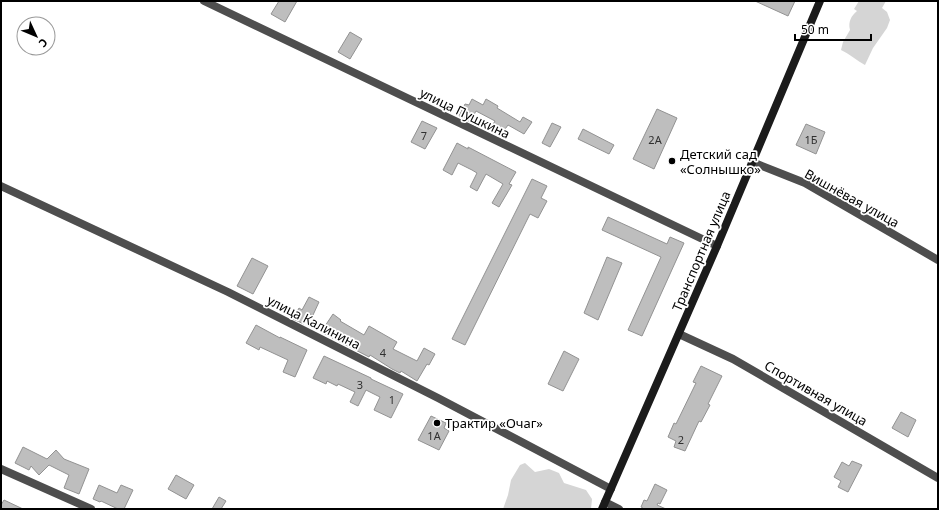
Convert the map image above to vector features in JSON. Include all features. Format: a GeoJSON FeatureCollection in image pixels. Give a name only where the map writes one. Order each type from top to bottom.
{"type":"FeatureCollection","features":[{"type":"Feature","properties":{"kind":"street","name":"улица Пушкина"},"geometry":{"type":"LineString","coordinates":[[204,1],[717,246]]}},
{"type":"Feature","properties":{"kind":"street","name":"Транспортная улица"},"geometry":{"type":"LineString","coordinates":[[604,505],[717,246],[820,1]]}},
{"type":"Feature","properties":{"kind":"street","name":"Вишнёвая улица"},"geometry":{"type":"LineString","coordinates":[[752,162],[805,183],[938,260]]}},
{"type":"Feature","properties":{"kind":"street","name":"улица Калинина"},"geometry":{"type":"LineString","coordinates":[[1,186],[228,292],[438,398],[611,489]]}},
{"type":"Feature","properties":{"kind":"street","name":"Спортивная улица"},"geometry":{"type":"LineString","coordinates":[[679,334],[733,359],[938,478]]}},
{"type":"Feature","properties":{"kind":"street"},"geometry":{"type":"LineString","coordinates":[[1,469],[91,509]]}},
{"type":"Feature","properties":{"kind":"street"},"geometry":{"type":"LineString","coordinates":[[604,505],[618,509]]}},
{"type":"Feature","properties":{"kind":"shaded area"},"geometry":{"type":"Polygon","coordinates":[[[859,1],[886,1],[882,8],[887,12],[890,20],[887,28],[873,48],[865,65],[841,50],[843,42],[850,30],[850,19],[857,11],[854,9],[859,1]]]}},
{"type":"Feature","properties":{"kind":"shaded area"},"geometry":{"type":"Polygon","coordinates":[[[525,463],[535,472],[549,469],[559,473],[564,483],[586,490],[592,499],[591,509],[503,509],[511,480],[520,465],[525,463]]]}},
{"type":"Feature","properties":{"kind":"building"},"geometry":{"type":"Polygon","coordinates":[[[279,1],[297,1],[285,22],[271,14],[279,1]]]}},
{"type":"Feature","properties":{"kind":"building"},"geometry":{"type":"Polygon","coordinates":[[[755,1],[795,1],[788,16],[755,1]]]}},
{"type":"Feature","properties":{"kind":"building"},"geometry":{"type":"Polygon","coordinates":[[[350,32],[362,39],[350,59],[338,52],[350,32]]]}},
{"type":"Feature","properties":{"kind":"building"},"geometry":{"type":"Polygon","coordinates":[[[472,99],[483,105],[486,99],[498,106],[497,108],[520,122],[523,117],[532,122],[524,134],[508,125],[503,132],[492,126],[495,121],[476,111],[470,122],[459,116],[465,104],[469,105],[472,99]]]}},
{"type":"Feature","properties":{"kind":"building"},"geometry":{"type":"Polygon","coordinates":[[[657,109],[677,118],[654,169],[633,159],[657,109]]]}},
{"type":"Feature","properties":{"kind":"building"},"geometry":{"type":"Polygon","coordinates":[[[422,121],[437,128],[425,149],[411,142],[422,121]]]}},
{"type":"Feature","properties":{"kind":"building"},"geometry":{"type":"Polygon","coordinates":[[[552,123],[561,127],[550,147],[542,143],[552,123]]]}},
{"type":"Feature","properties":{"kind":"building"},"geometry":{"type":"Polygon","coordinates":[[[806,124],[825,132],[816,154],[796,145],[806,124]]]}},
{"type":"Feature","properties":{"kind":"building"},"geometry":{"type":"Polygon","coordinates":[[[583,129],[614,145],[609,154],[578,139],[583,129]]]}},
{"type":"Feature","properties":{"kind":"building"},"geometry":{"type":"Polygon","coordinates":[[[457,143],[468,149],[468,147],[516,172],[509,184],[512,185],[499,207],[492,203],[503,184],[486,174],[477,191],[470,187],[477,173],[458,163],[452,175],[443,170],[457,143]]]}},
{"type":"Feature","properties":{"kind":"building"},"geometry":{"type":"Polygon","coordinates":[[[532,179],[547,186],[541,198],[547,201],[538,218],[530,214],[465,345],[452,339],[532,179]]]}},
{"type":"Feature","properties":{"kind":"building"},"geometry":{"type":"Polygon","coordinates":[[[608,217],[667,244],[670,237],[684,243],[642,336],[628,330],[661,257],[602,230],[608,217]]]}},
{"type":"Feature","properties":{"kind":"building"},"geometry":{"type":"Polygon","coordinates":[[[607,257],[622,263],[598,320],[584,313],[607,257]]]}},
{"type":"Feature","properties":{"kind":"building"},"geometry":{"type":"Polygon","coordinates":[[[252,258],[268,266],[253,294],[237,286],[252,258]]]}},
{"type":"Feature","properties":{"kind":"building"},"geometry":{"type":"Polygon","coordinates":[[[309,297],[319,302],[313,315],[310,314],[304,324],[293,319],[299,308],[302,310],[309,297]]]}},
{"type":"Feature","properties":{"kind":"building"},"geometry":{"type":"Polygon","coordinates":[[[333,314],[341,320],[340,321],[364,335],[369,326],[397,342],[393,349],[417,361],[424,348],[435,354],[417,381],[401,371],[400,373],[392,369],[370,355],[369,357],[321,332],[333,314]]]}},
{"type":"Feature","properties":{"kind":"building"},"geometry":{"type":"Polygon","coordinates":[[[256,325],[307,350],[295,377],[283,372],[288,360],[260,347],[259,350],[246,343],[256,325]]]}},
{"type":"Feature","properties":{"kind":"building"},"geometry":{"type":"Polygon","coordinates":[[[564,351],[579,359],[563,391],[548,384],[564,351]]]}},
{"type":"Feature","properties":{"kind":"building"},"geometry":{"type":"Polygon","coordinates":[[[324,356],[403,394],[391,418],[374,410],[380,397],[366,390],[358,406],[350,402],[355,392],[338,384],[337,386],[327,381],[326,384],[313,378],[324,356]]]}},
{"type":"Feature","properties":{"kind":"building"},"geometry":{"type":"Polygon","coordinates":[[[701,366],[722,376],[708,404],[710,405],[701,422],[699,421],[685,451],[674,447],[676,441],[668,437],[696,383],[693,382],[701,366]]]}},
{"type":"Feature","properties":{"kind":"building"},"geometry":{"type":"Polygon","coordinates":[[[901,412],[916,420],[908,437],[892,428],[901,412]]]}},
{"type":"Feature","properties":{"kind":"building"},"geometry":{"type":"Polygon","coordinates":[[[431,416],[446,423],[444,428],[449,431],[439,450],[418,440],[431,416]]]}},
{"type":"Feature","properties":{"kind":"building"},"geometry":{"type":"Polygon","coordinates":[[[23,447],[47,459],[56,450],[64,459],[89,469],[79,494],[64,488],[69,475],[49,465],[39,475],[31,466],[29,470],[15,463],[23,447]]]}},
{"type":"Feature","properties":{"kind":"building"},"geometry":{"type":"Polygon","coordinates":[[[852,461],[862,465],[848,492],[838,487],[841,481],[834,477],[842,462],[849,466],[852,461]]]}},
{"type":"Feature","properties":{"kind":"building"},"geometry":{"type":"Polygon","coordinates":[[[176,475],[194,485],[186,499],[168,489],[176,475]]]}},
{"type":"Feature","properties":{"kind":"building"},"geometry":{"type":"Polygon","coordinates":[[[655,484],[667,490],[660,504],[658,503],[657,505],[666,509],[643,509],[641,507],[644,500],[647,501],[655,484]]]}},
{"type":"Feature","properties":{"kind":"building"},"geometry":{"type":"Polygon","coordinates":[[[99,485],[117,493],[121,485],[133,490],[124,509],[118,509],[93,499],[99,485]]]}},
{"type":"Feature","properties":{"kind":"building"},"geometry":{"type":"Polygon","coordinates":[[[219,497],[226,501],[221,509],[212,509],[219,497]]]}},
{"type":"Feature","properties":{"kind":"building"},"geometry":{"type":"Polygon","coordinates":[[[4,500],[23,509],[1,509],[1,505],[4,500]]]}},
{"type":"Feature","properties":{"kind":"place","name":"Детский сад «Солнышко»"},"geometry":{"type":"Point","coordinates":[672,161]}},
{"type":"Feature","properties":{"kind":"place","name":"Трактир «Очаг»"},"geometry":{"type":"Point","coordinates":[437,423]}}]}
